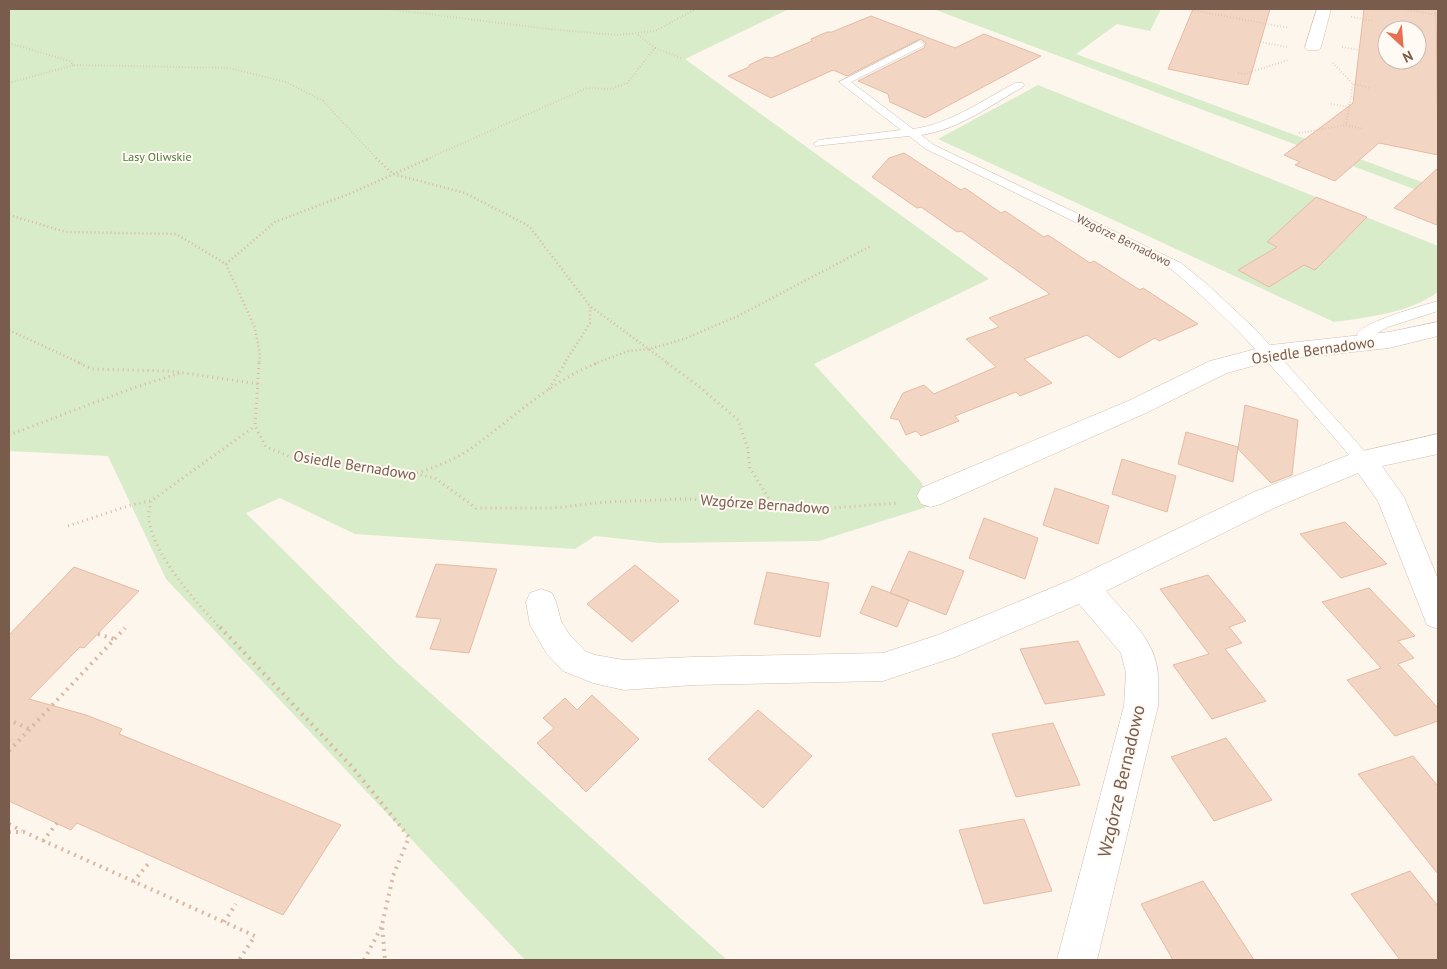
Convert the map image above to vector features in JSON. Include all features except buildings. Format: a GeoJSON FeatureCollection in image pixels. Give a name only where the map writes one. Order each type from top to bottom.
{"type":"FeatureCollection","features":[{"type":"Feature","properties":{"kind":"street"},"geometry":{"type":"LineString","coordinates":[[1315,40],[1324,9]]}},
{"type":"Feature","properties":{"kind":"street","name":"Osiedle Bernadowo"},"geometry":{"type":"LineString","coordinates":[[931,496],[1138,407],[1218,367],[1271,353],[1389,340],[1438,329]]}},
{"type":"Feature","properties":{"kind":"street"},"geometry":{"type":"LineString","coordinates":[[541,602],[546,625],[558,644],[574,661],[593,668],[624,675],[693,671],[882,667],[944,647],[1084,588],[1264,500],[1363,460],[1438,444]]}},
{"type":"Feature","properties":{"kind":"street","name":"Wzgórze Bernadowo"},"geometry":{"type":"LineString","coordinates":[[1363,460],[1390,496],[1438,616]]}},
{"type":"Feature","properties":{"kind":"street","name":"Wzgórze Bernadowo"},"geometry":{"type":"LineString","coordinates":[[1077,960],[1141,706],[1142,673],[1134,647],[1084,588]]}},
{"type":"Feature","properties":{"kind":"lane","name":"Wzgórze Bernadowo"},"geometry":{"type":"LineString","coordinates":[[919,44],[844,82],[930,147],[1176,266],[1197,281],[1271,353],[1363,460]]}},
{"type":"Feature","properties":{"kind":"lane"},"geometry":{"type":"LineString","coordinates":[[819,144],[933,130],[950,123],[1019,85]]}},
{"type":"Feature","properties":{"kind":"lane"},"geometry":{"type":"LineString","coordinates":[[1368,342],[1364,334],[1383,324],[1438,306]]}},
{"type":"Feature","properties":{"kind":"path"},"geometry":{"type":"LineString","coordinates":[[388,9],[557,30],[618,35],[655,31],[696,9]]}},
{"type":"Feature","properties":{"kind":"path"},"geometry":{"type":"LineString","coordinates":[[1186,9],[1315,40]]}},
{"type":"Feature","properties":{"kind":"path"},"geometry":{"type":"LineString","coordinates":[[1266,9],[1281,9]]}},
{"type":"Feature","properties":{"kind":"path"},"geometry":{"type":"LineString","coordinates":[[1402,9],[1438,15]]}},
{"type":"Feature","properties":{"kind":"path"},"geometry":{"type":"LineString","coordinates":[[637,34],[655,48],[681,58]]}},
{"type":"Feature","properties":{"kind":"path"},"geometry":{"type":"LineString","coordinates":[[9,43],[69,61],[74,65]]}},
{"type":"Feature","properties":{"kind":"path"},"geometry":{"type":"LineString","coordinates":[[226,264],[275,222],[393,174],[587,88],[612,89],[627,83],[655,48]]}},
{"type":"Feature","properties":{"kind":"path"},"geometry":{"type":"LineString","coordinates":[[1238,72],[1245,74],[1288,61],[1290,54]]}},
{"type":"Feature","properties":{"kind":"path"},"geometry":{"type":"LineString","coordinates":[[9,83],[74,65],[229,68],[286,82],[323,101],[364,148],[393,174],[465,193],[529,226],[590,306],[696,384],[738,420],[748,449],[750,468],[772,503]]}},
{"type":"Feature","properties":{"kind":"path"},"geometry":{"type":"LineString","coordinates":[[1346,125],[1353,84]]}},
{"type":"Feature","properties":{"kind":"path"},"geometry":{"type":"LineString","coordinates":[[1332,104],[1349,107]]}},
{"type":"Feature","properties":{"kind":"path"},"geometry":{"type":"LineString","coordinates":[[1300,133],[1346,125],[1364,129]]}},
{"type":"Feature","properties":{"kind":"path"},"geometry":{"type":"LineString","coordinates":[[9,215],[66,232],[176,234],[226,264],[255,328],[260,356],[255,426],[152,501],[131,505],[68,526]]}},
{"type":"Feature","properties":{"kind":"path"},"geometry":{"type":"LineString","coordinates":[[415,474],[439,466],[472,448],[504,422],[582,369],[628,351],[648,349],[684,339],[738,316],[871,246]]}},
{"type":"Feature","properties":{"kind":"path"},"geometry":{"type":"LineString","coordinates":[[548,391],[590,323],[590,306]]}},
{"type":"Feature","properties":{"kind":"path"},"geometry":{"type":"LineString","coordinates":[[9,330],[92,369],[182,372],[258,384]]}},
{"type":"Feature","properties":{"kind":"path"},"geometry":{"type":"LineString","coordinates":[[9,435],[133,388],[182,372]]}},
{"type":"Feature","properties":{"kind":"path","name":"Osiedle Bernadowo"},"geometry":{"type":"LineString","coordinates":[[255,426],[266,447],[291,456],[326,463],[374,465],[435,478],[476,508],[554,508]]}},
{"type":"Feature","properties":{"kind":"path","name":"Wzgórze Bernadowo"},"geometry":{"type":"LineString","coordinates":[[554,508],[606,502],[684,499],[772,503],[820,509],[889,505],[931,496]]}},
{"type":"Feature","properties":{"kind":"path"},"geometry":{"type":"LineString","coordinates":[[152,501],[148,518],[153,538],[188,594],[354,769],[409,837],[393,876],[382,926],[364,960]]}},
{"type":"Feature","properties":{"kind":"path"},"geometry":{"type":"LineString","coordinates":[[9,751],[125,628]]}},
{"type":"Feature","properties":{"kind":"path"},"geometry":{"type":"LineString","coordinates":[[98,634],[114,639]]}},
{"type":"Feature","properties":{"kind":"path"},"geometry":{"type":"LineString","coordinates":[[14,722],[30,729]]}},
{"type":"Feature","properties":{"kind":"path"},"geometry":{"type":"LineString","coordinates":[[43,841],[57,823]]}},
{"type":"Feature","properties":{"kind":"path"},"geometry":{"type":"LineString","coordinates":[[9,824],[255,936],[239,960]]}},
{"type":"Feature","properties":{"kind":"path"},"geometry":{"type":"LineString","coordinates":[[9,832],[24,832]]}},
{"type":"Feature","properties":{"kind":"path"},"geometry":{"type":"LineString","coordinates":[[133,882],[148,864]]}},
{"type":"Feature","properties":{"kind":"path"},"geometry":{"type":"LineString","coordinates":[[224,922],[236,904]]}},
{"type":"Feature","properties":{"kind":"path"},"geometry":{"type":"LineString","coordinates":[[382,926],[385,960]]}},
{"type":"Feature","properties":{"kind":"green space","name":"Lasy Oliwskie"},"geometry":{"type":"Polygon","coordinates":[[[9,9],[789,9],[685,59],[989,279],[814,364],[922,483],[930,506],[819,541],[660,543],[595,536],[575,549],[355,534],[280,498],[246,513],[396,662],[727,960],[525,960],[166,579],[108,456],[9,451],[9,9]]]}},
{"type":"Feature","properties":{"kind":"green space"},"geometry":{"type":"Polygon","coordinates":[[[933,9],[1161,9],[1150,31],[1117,24],[1076,54],[1438,188],[1438,198],[933,9]]]}},
{"type":"Feature","properties":{"kind":"green space"},"geometry":{"type":"Polygon","coordinates":[[[1038,85],[1438,246],[1438,292],[1427,299],[1402,309],[1375,316],[1334,322],[938,139],[1038,85]]]}}]}
